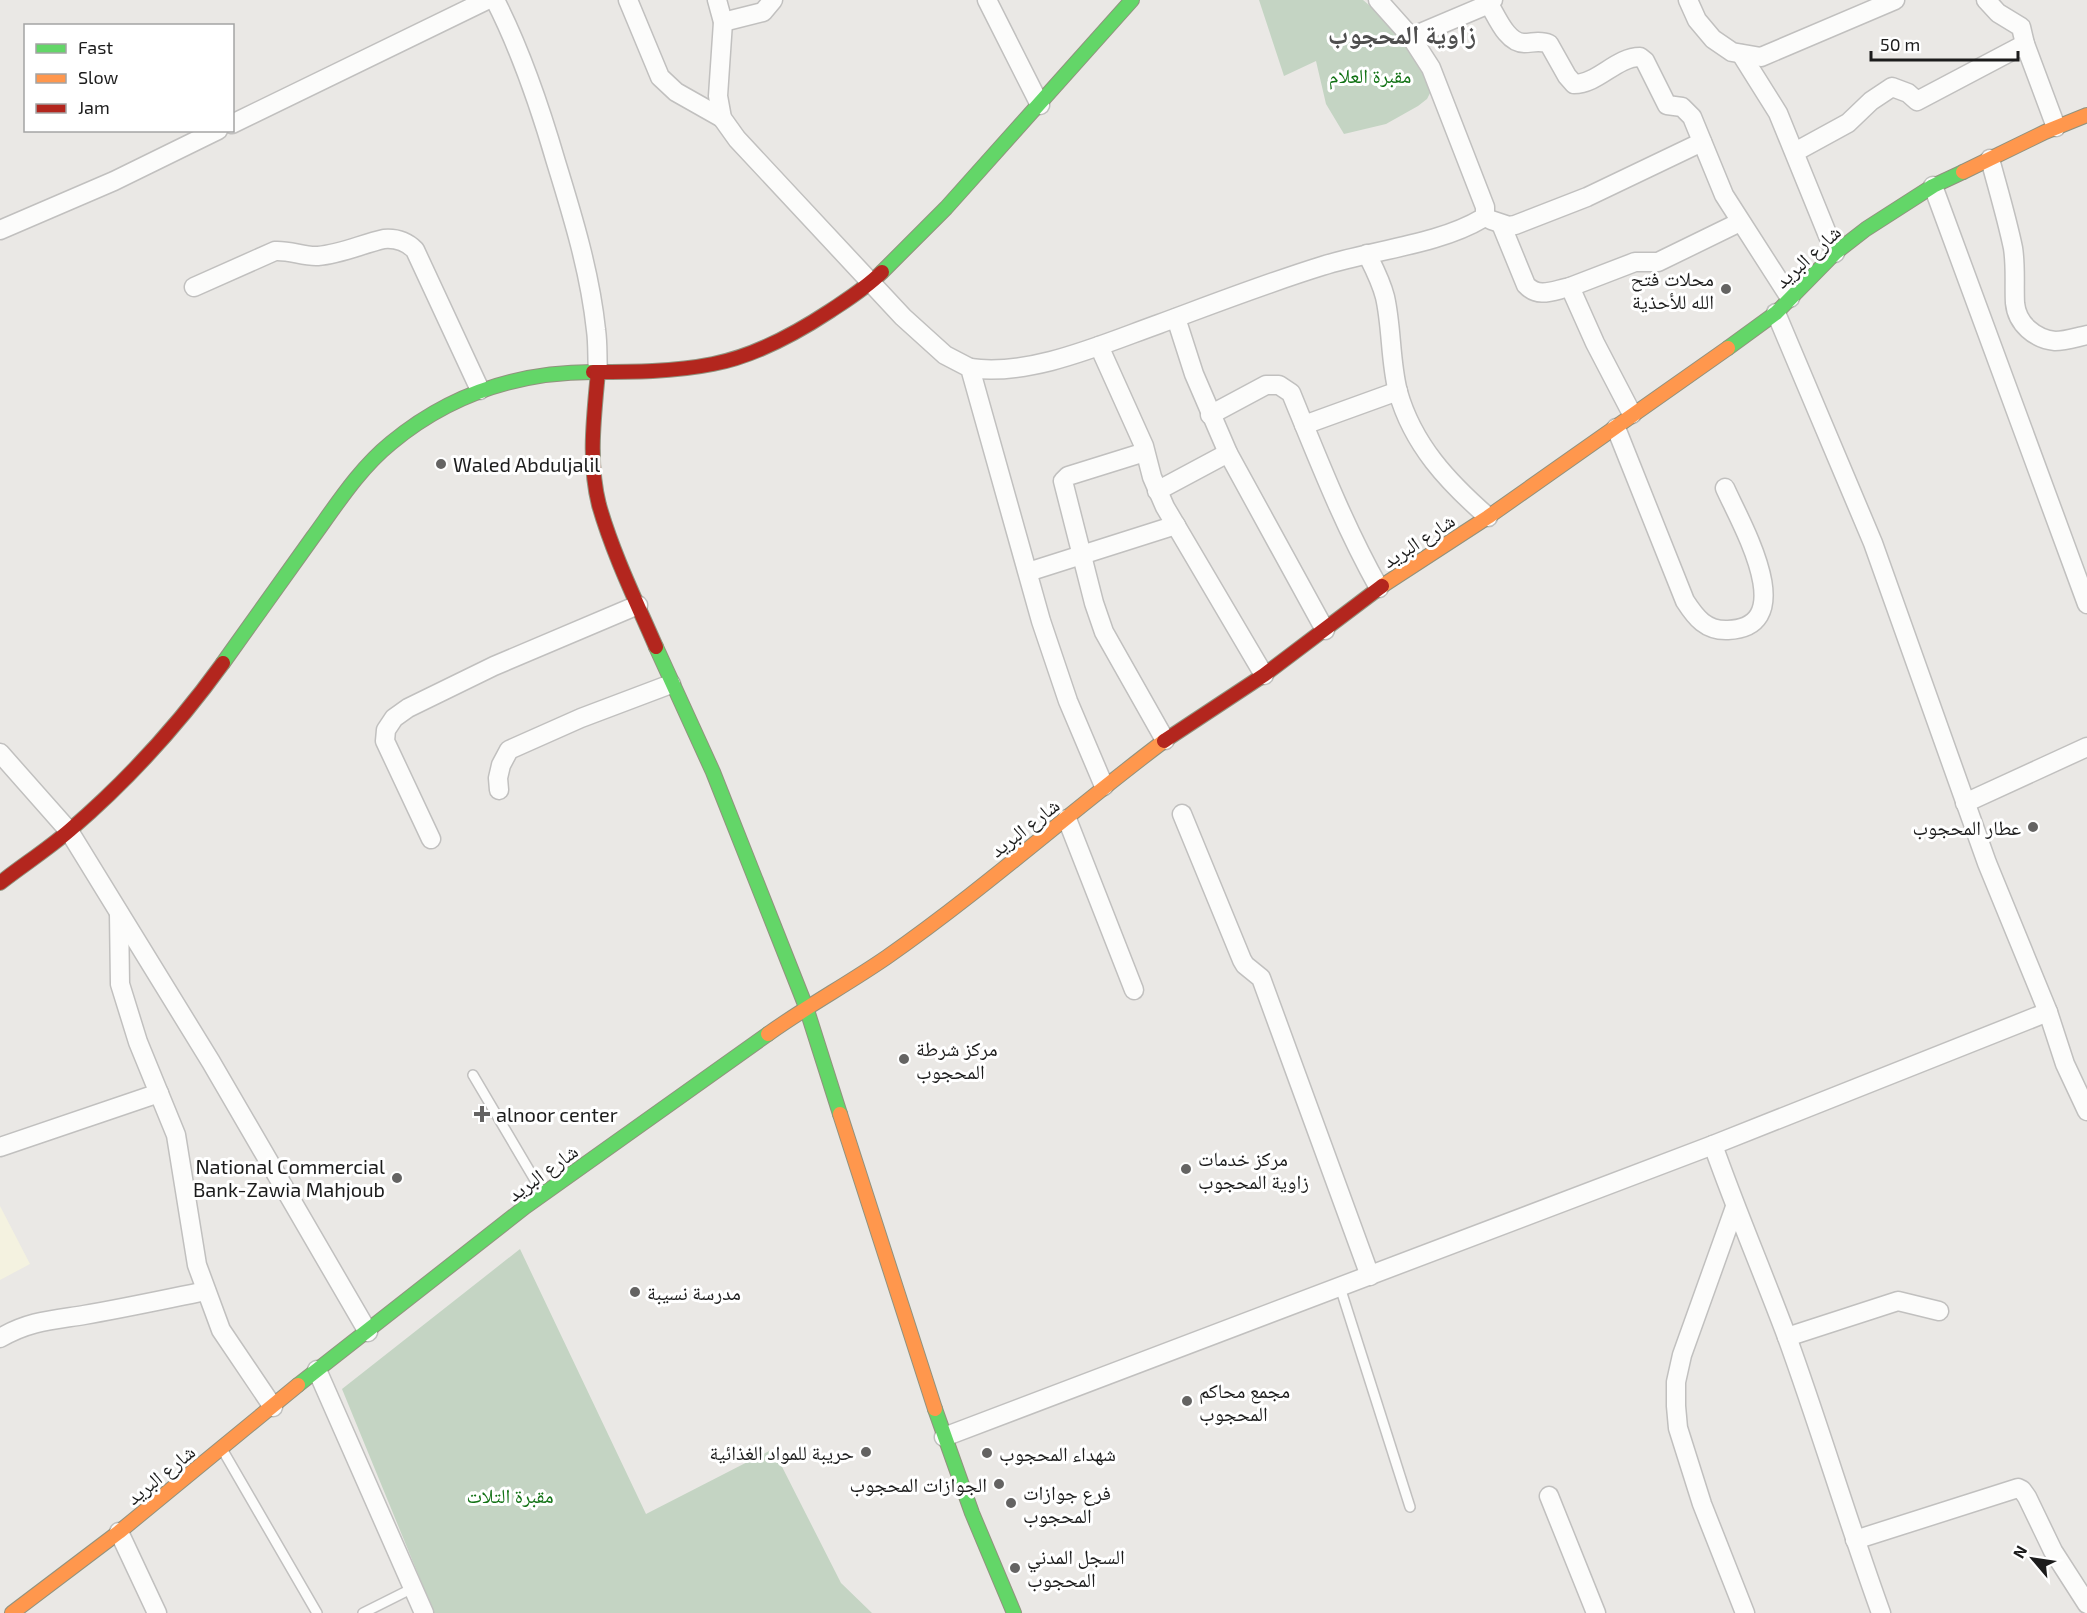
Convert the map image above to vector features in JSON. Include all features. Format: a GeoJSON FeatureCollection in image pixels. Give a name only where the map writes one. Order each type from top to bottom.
{"type":"FeatureCollection","features":[{"type":"Feature","properties":{"kind":"street"},"geometry":{"type":"LineString","coordinates":[[234,123],[487,0]]}},
{"type":"Feature","properties":{"kind":"street"},"geometry":{"type":"LineString","coordinates":[[495,0],[521,59],[548,135],[568,203],[591,297],[597,332],[598,372],[593,434],[594,469],[599,504],[613,545],[671,684],[713,772],[806,1007],[944,1437],[972,1513],[1014,1613]]}},
{"type":"Feature","properties":{"kind":"street"},"geometry":{"type":"LineString","coordinates":[[628,0],[660,77],[676,92],[722,118],[737,139],[870,284],[933,346],[970,368],[997,371],[1012,369],[1099,346],[1320,266],[1444,235],[1483,218],[1509,226],[1515,225],[1587,197],[1702,142]]}},
{"type":"Feature","properties":{"kind":"street"},"geometry":{"type":"LineString","coordinates":[[717,0],[723,22],[718,96],[722,118]]}},
{"type":"Feature","properties":{"kind":"street"},"geometry":{"type":"LineString","coordinates":[[723,22],[763,12],[773,0]]}},
{"type":"Feature","properties":{"kind":"street"},"geometry":{"type":"LineString","coordinates":[[987,0],[1040,105]]}},
{"type":"Feature","properties":{"kind":"street"},"geometry":{"type":"LineString","coordinates":[[0,883],[69,831],[104,800],[150,752],[197,699],[356,478],[391,443],[438,411],[480,390],[535,375],[642,372],[713,364],[745,354],[796,333],[870,284],[946,208],[1132,0]]}},
{"type":"Feature","properties":{"kind":"street"},"geometry":{"type":"LineString","coordinates":[[1378,0],[1411,37],[1431,68],[1485,207],[1483,218]]}},
{"type":"Feature","properties":{"kind":"street"},"geometry":{"type":"LineString","coordinates":[[1688,0],[1696,20],[1713,39],[1732,52],[1761,57],[1895,0]]}},
{"type":"Feature","properties":{"kind":"street"},"geometry":{"type":"LineString","coordinates":[[1986,0],[1998,13],[2021,27],[2025,44],[2056,127]]}},
{"type":"Feature","properties":{"kind":"street"},"geometry":{"type":"LineString","coordinates":[[1411,37],[1491,2],[1508,35],[1524,43],[1549,44],[1574,84],[1587,81],[1629,58],[1640,57],[1645,61],[1667,105],[1682,107],[1688,111],[1724,195],[1790,298]]}},
{"type":"Feature","properties":{"kind":"street"},"geometry":{"type":"LineString","coordinates":[[1795,152],[1848,123],[1871,101],[1892,87],[1908,93],[1917,101],[2025,44]]}},
{"type":"Feature","properties":{"kind":"street"},"geometry":{"type":"LineString","coordinates":[[1741,54],[1778,113],[1835,253]]}},
{"type":"Feature","properties":{"kind":"street","name":"شارع البريد"},"geometry":{"type":"LineString","coordinates":[[13,1613],[119,1532],[317,1370],[543,1194],[806,1007],[887,957],[1067,819],[1104,786],[1165,740],[1264,675],[1379,588],[1488,517],[1616,428],[1632,414],[1691,375],[1776,313],[1835,253],[1866,229],[1933,186],[2087,114]]}},
{"type":"Feature","properties":{"kind":"street"},"geometry":{"type":"LineString","coordinates":[[0,230],[114,181],[215,132]]}},
{"type":"Feature","properties":{"kind":"street"},"geometry":{"type":"LineString","coordinates":[[1990,159],[2016,267],[2018,316],[2031,332],[2044,338],[2056,341],[2087,335]]}},
{"type":"Feature","properties":{"kind":"street"},"geometry":{"type":"LineString","coordinates":[[1933,186],[2087,604]]}},
{"type":"Feature","properties":{"kind":"street"},"geometry":{"type":"LineString","coordinates":[[1501,224],[1526,285],[1533,292],[1540,294],[1570,286],[1635,262],[1658,262],[1740,222]]}},
{"type":"Feature","properties":{"kind":"street"},"geometry":{"type":"LineString","coordinates":[[194,287],[275,251],[285,250],[310,256],[321,256],[394,238],[415,250],[480,390]]}},
{"type":"Feature","properties":{"kind":"street"},"geometry":{"type":"LineString","coordinates":[[1366,254],[1381,283],[1385,299],[1398,391],[1420,444],[1460,492],[1488,517]]}},
{"type":"Feature","properties":{"kind":"street"},"geometry":{"type":"LineString","coordinates":[[1570,286],[1594,343],[1632,414]]}},
{"type":"Feature","properties":{"kind":"street"},"geometry":{"type":"LineString","coordinates":[[1776,313],[1873,543],[1987,863],[2048,1012],[2065,1064],[2087,1111]]}},
{"type":"Feature","properties":{"kind":"street"},"geometry":{"type":"LineString","coordinates":[[1176,318],[1194,374],[1228,453],[1325,630]]}},
{"type":"Feature","properties":{"kind":"street"},"geometry":{"type":"LineString","coordinates":[[1099,346],[1126,403],[1157,491],[1264,675]]}},
{"type":"Feature","properties":{"kind":"street"},"geometry":{"type":"LineString","coordinates":[[970,368],[1041,621],[1068,701],[1104,786]]}},
{"type":"Feature","properties":{"kind":"street"},"geometry":{"type":"LineString","coordinates":[[1210,415],[1266,385],[1273,384],[1286,388],[1365,564],[1379,588]]}},
{"type":"Feature","properties":{"kind":"street"},"geometry":{"type":"LineString","coordinates":[[1304,425],[1398,391]]}},
{"type":"Feature","properties":{"kind":"street"},"geometry":{"type":"LineString","coordinates":[[1616,428],[1685,601],[1694,614],[1708,627],[1728,630],[1741,629],[1752,624],[1761,614],[1764,600],[1759,563],[1725,488]]}},
{"type":"Feature","properties":{"kind":"street"},"geometry":{"type":"LineString","coordinates":[[1145,452],[1064,479],[1064,487],[1094,603],[1104,632],[1165,740]]}},
{"type":"Feature","properties":{"kind":"street"},"geometry":{"type":"LineString","coordinates":[[1157,491],[1228,453]]}},
{"type":"Feature","properties":{"kind":"street"},"geometry":{"type":"LineString","coordinates":[[1028,572],[1176,525]]}},
{"type":"Feature","properties":{"kind":"street"},"geometry":{"type":"LineString","coordinates":[[431,839],[385,741],[386,730],[394,718],[408,708],[494,666],[638,605]]}},
{"type":"Feature","properties":{"kind":"street"},"geometry":{"type":"LineString","coordinates":[[499,790],[498,778],[501,765],[509,750],[581,718],[671,684]]}},
{"type":"Feature","properties":{"kind":"street"},"geometry":{"type":"LineString","coordinates":[[1965,803],[2087,747]]}},
{"type":"Feature","properties":{"kind":"street"},"geometry":{"type":"LineString","coordinates":[[0,753],[69,831],[211,1062],[368,1332]]}},
{"type":"Feature","properties":{"kind":"street"},"geometry":{"type":"LineString","coordinates":[[1182,814],[1242,960],[1261,978],[1370,1276]]}},
{"type":"Feature","properties":{"kind":"street"},"geometry":{"type":"LineString","coordinates":[[1067,819],[1134,990]]}},
{"type":"Feature","properties":{"kind":"street"},"geometry":{"type":"LineString","coordinates":[[119,911],[120,984],[138,1042],[176,1135],[197,1265],[221,1330],[273,1407]]}},
{"type":"Feature","properties":{"kind":"street"},"geometry":{"type":"LineString","coordinates":[[944,1437],[1713,1145],[2048,1012]]}},
{"type":"Feature","properties":{"kind":"street"},"geometry":{"type":"LineString","coordinates":[[0,1147],[159,1093]]}},
{"type":"Feature","properties":{"kind":"street"},"geometry":{"type":"LineString","coordinates":[[1713,1145],[1787,1337],[1881,1613]]}},
{"type":"Feature","properties":{"kind":"street"},"geometry":{"type":"LineString","coordinates":[[1735,1207],[1682,1355],[1676,1382],[1676,1406],[1678,1428],[1698,1493],[1745,1613]]}},
{"type":"Feature","properties":{"kind":"street"},"geometry":{"type":"LineString","coordinates":[[0,1338],[46,1320],[84,1315],[207,1291]]}},
{"type":"Feature","properties":{"kind":"street"},"geometry":{"type":"LineString","coordinates":[[1787,1337],[1898,1300],[1939,1311]]}},
{"type":"Feature","properties":{"kind":"street"},"geometry":{"type":"LineString","coordinates":[[317,1370],[424,1613]]}},
{"type":"Feature","properties":{"kind":"street"},"geometry":{"type":"LineString","coordinates":[[1855,1540],[2018,1488],[2027,1497],[2053,1551],[2087,1604]]}},
{"type":"Feature","properties":{"kind":"street"},"geometry":{"type":"LineString","coordinates":[[1549,1496],[1596,1613]]}},
{"type":"Feature","properties":{"kind":"street"},"geometry":{"type":"LineString","coordinates":[[119,1532],[157,1613]]}},
{"type":"Feature","properties":{"kind":"lane"},"geometry":{"type":"LineString","coordinates":[[473,1075],[543,1194]]}},
{"type":"Feature","properties":{"kind":"lane"},"geometry":{"type":"LineString","coordinates":[[1340,1287],[1410,1507]]}},
{"type":"Feature","properties":{"kind":"lane"},"geometry":{"type":"LineString","coordinates":[[222,1449],[317,1613]]}},
{"type":"Feature","properties":{"kind":"lane"},"geometry":{"type":"LineString","coordinates":[[363,1613],[413,1588]]}},
{"type":"Feature","properties":{"kind":"shaded area"},"geometry":{"type":"Polygon","coordinates":[[[0,1206],[30,1264],[0,1280],[0,1206]]]}},
{"type":"Feature","properties":{"kind":"green space","name":"مقبرة العلام"},"geometry":{"type":"Polygon","coordinates":[[[1259,0],[1363,0],[1402,33],[1429,74],[1432,89],[1427,99],[1386,124],[1344,134],[1326,104],[1316,61],[1284,76],[1259,0]]]}},
{"type":"Feature","properties":{"kind":"green space","name":"مقبرة التلات"},"geometry":{"type":"Polygon","coordinates":[[[520,1249],[646,1514],[773,1449],[841,1583],[872,1613],[434,1613],[342,1389],[520,1249]]]}},
{"type":"Feature","properties":{"kind":"traffic: fast"},"geometry":{"type":"LineString","coordinates":[[882,272],[946,208],[1132,0]]}},
{"type":"Feature","properties":{"kind":"traffic: fast"},"geometry":{"type":"LineString","coordinates":[[1728,348],[1776,313],[1835,253],[1866,229],[1933,186],[1963,172]]}},
{"type":"Feature","properties":{"kind":"traffic: fast"},"geometry":{"type":"LineString","coordinates":[[223,663],[349,487],[391,443],[437,411],[486,389],[538,376],[593,372]]}},
{"type":"Feature","properties":{"kind":"traffic: fast"},"geometry":{"type":"LineString","coordinates":[[656,647],[713,772],[806,1007],[840,1114]]}},
{"type":"Feature","properties":{"kind":"traffic: fast"},"geometry":{"type":"LineString","coordinates":[[298,1385],[525,1207],[768,1034]]}},
{"type":"Feature","properties":{"kind":"traffic: fast"},"geometry":{"type":"LineString","coordinates":[[935,1409],[972,1513],[1014,1613]]}},
{"type":"Feature","properties":{"kind":"traffic: slow"},"geometry":{"type":"LineString","coordinates":[[1963,172],[2045,132],[2087,115]]}},
{"type":"Feature","properties":{"kind":"traffic: slow"},"geometry":{"type":"LineString","coordinates":[[1382,586],[1488,517],[1728,348]]}},
{"type":"Feature","properties":{"kind":"traffic: slow"},"geometry":{"type":"LineString","coordinates":[[768,1034],[923,931],[1164,741]]}},
{"type":"Feature","properties":{"kind":"traffic: slow"},"geometry":{"type":"LineString","coordinates":[[840,1114],[935,1409]]}},
{"type":"Feature","properties":{"kind":"traffic: slow"},"geometry":{"type":"LineString","coordinates":[[12,1613],[119,1532],[298,1385]]}},
{"type":"Feature","properties":{"kind":"traffic: jam"},"geometry":{"type":"LineString","coordinates":[[593,372],[683,369],[744,356],[789,336],[817,320],[857,293],[882,272]]}},
{"type":"Feature","properties":{"kind":"traffic: jam"},"geometry":{"type":"LineString","coordinates":[[598,372],[593,456],[599,505],[618,559],[656,647]]}},
{"type":"Feature","properties":{"kind":"traffic: jam"},"geometry":{"type":"LineString","coordinates":[[1164,741],[1264,675],[1382,586]]}},
{"type":"Feature","properties":{"kind":"traffic: jam"},"geometry":{"type":"LineString","coordinates":[[0,883],[62,837],[112,792],[189,708],[223,663]]}},
{"type":"Feature","properties":{"kind":"place","name":"محلات فتح الله للأحذية"},"geometry":{"type":"Point","coordinates":[1726,289]}},
{"type":"Feature","properties":{"kind":"place","name":"Waled Abduljalil"},"geometry":{"type":"Point","coordinates":[441,464]}},
{"type":"Feature","properties":{"kind":"place","name":"عطار المحجوب"},"geometry":{"type":"Point","coordinates":[2033,827]}},
{"type":"Feature","properties":{"kind":"place","name":"مركز شرطة المحجوب"},"geometry":{"type":"Point","coordinates":[904,1059]}},
{"type":"Feature","properties":{"kind":"place","name":"alnoor center"},"geometry":{"type":"Point","coordinates":[482,1114]}},
{"type":"Feature","properties":{"kind":"place","name":"مركز خدمات زاوية المحجوب"},"geometry":{"type":"Point","coordinates":[1186,1169]}},
{"type":"Feature","properties":{"kind":"place","name":"National Commercial Bank-Zawia Mahjoub"},"geometry":{"type":"Point","coordinates":[397,1178]}},
{"type":"Feature","properties":{"kind":"place","name":"مدرسة نسيبة"},"geometry":{"type":"Point","coordinates":[635,1292]}},
{"type":"Feature","properties":{"kind":"place","name":"مجمع محاكم المحجوب"},"geometry":{"type":"Point","coordinates":[1187,1401]}},
{"type":"Feature","properties":{"kind":"place","name":"حريبة للمواد الغذائية"},"geometry":{"type":"Point","coordinates":[866,1452]}},
{"type":"Feature","properties":{"kind":"place","name":"شهداء المحجوب"},"geometry":{"type":"Point","coordinates":[987,1453]}},
{"type":"Feature","properties":{"kind":"place","name":"الجوازات المحجوب"},"geometry":{"type":"Point","coordinates":[999,1484]}},
{"type":"Feature","properties":{"kind":"place","name":"فرع جوازات المحجوب"},"geometry":{"type":"Point","coordinates":[1011,1503]}},
{"type":"Feature","properties":{"kind":"place","name":"السجل المدني المحجوب"},"geometry":{"type":"Point","coordinates":[1015,1568]}},
{"type":"Feature","properties":{"kind":"district","name":"زاوية المحجوب"},"geometry":{"type":"Point","coordinates":[1402,33]}}]}
